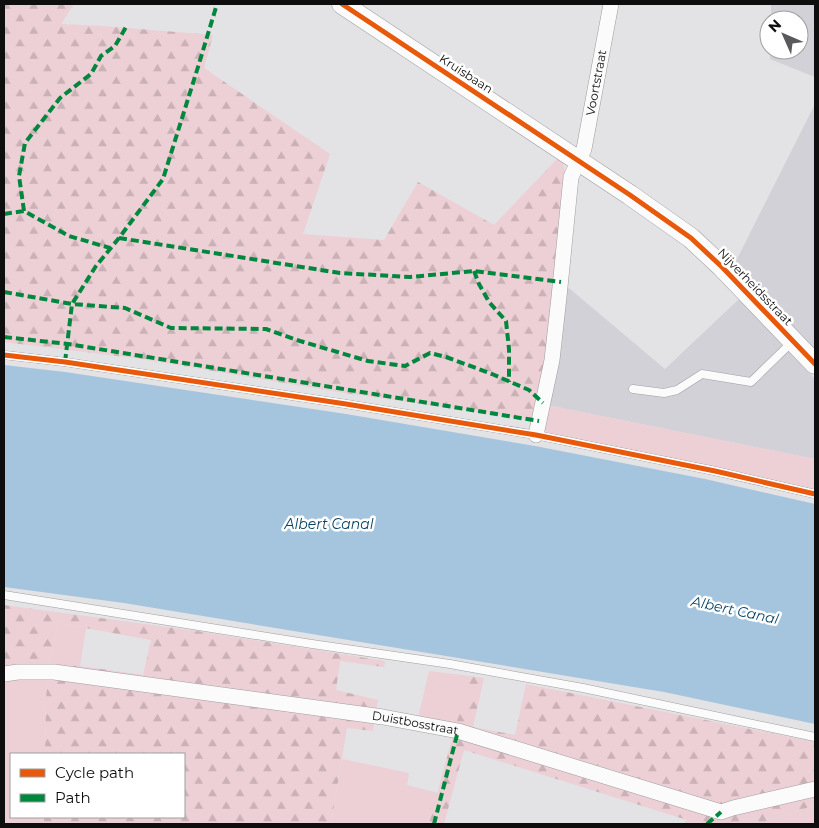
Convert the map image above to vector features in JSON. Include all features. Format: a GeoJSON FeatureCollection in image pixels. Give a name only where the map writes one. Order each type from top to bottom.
{"type":"FeatureCollection","features":[{"type":"Feature","properties":{"kind":"street","name":"Kruisbaan"},"geometry":{"type":"LineString","coordinates":[[342,4],[578,161]]}},
{"type":"Feature","properties":{"kind":"street","name":"Voortstraat"},"geometry":{"type":"LineString","coordinates":[[578,161],[584,149],[611,4]]}},
{"type":"Feature","properties":{"kind":"street","name":"Nijverheidsstraat"},"geometry":{"type":"LineString","coordinates":[[578,161],[691,238],[722,267],[815,364]]}},
{"type":"Feature","properties":{"kind":"street"},"geometry":{"type":"LineString","coordinates":[[536,435],[552,360],[571,177],[578,161]]}},
{"type":"Feature","properties":{"kind":"street","name":"Duistbosstraat"},"geometry":{"type":"LineString","coordinates":[[4,674],[54,672],[383,717],[458,731],[721,812],[815,789]]}},
{"type":"Feature","properties":{"kind":"lane"},"geometry":{"type":"LineString","coordinates":[[634,389],[664,393],[677,390],[702,374],[751,382],[793,341]]}},
{"type":"Feature","properties":{"kind":"lane"},"geometry":{"type":"LineString","coordinates":[[4,355],[65,362],[346,404],[536,435],[715,471],[815,494]]}},
{"type":"Feature","properties":{"kind":"lane"},"geometry":{"type":"LineString","coordinates":[[4,595],[450,664],[583,688],[815,737]]}},
{"type":"Feature","properties":{"kind":"shaded area"},"geometry":{"type":"Polygon","coordinates":[[[771,4],[815,4],[815,77],[772,60],[809,60],[809,10],[771,10],[771,4]]]}},
{"type":"Feature","properties":{"kind":"shaded area"},"geometry":{"type":"Polygon","coordinates":[[[815,104],[815,349],[734,265],[815,104]]]}},
{"type":"Feature","properties":{"kind":"shaded area"},"geometry":{"type":"Polygon","coordinates":[[[564,284],[665,369],[739,299],[815,379],[815,459],[547,405],[564,284]]]}},
{"type":"Feature","properties":{"kind":"green space"},"geometry":{"type":"Polygon","coordinates":[[[4,4],[74,4],[61,24],[213,35],[204,68],[330,154],[303,234],[384,240],[418,182],[494,225],[557,159],[563,163],[566,178],[539,421],[338,392],[141,359],[4,342],[4,4]]]}},
{"type":"Feature","properties":{"kind":"green space"},"geometry":{"type":"Polygon","coordinates":[[[547,405],[815,459],[815,490],[547,432],[542,426],[547,405]]]}},
{"type":"Feature","properties":{"kind":"green space"},"geometry":{"type":"Polygon","coordinates":[[[4,605],[197,631],[385,661],[384,667],[340,661],[336,690],[378,700],[373,731],[347,728],[331,824],[44,824],[44,818],[185,818],[185,753],[45,753],[46,697],[49,666],[4,669],[4,605]],[[58,623],[49,665],[80,666],[143,675],[151,640],[58,623]]]}},
{"type":"Feature","properties":{"kind":"green space"},"geometry":{"type":"Polygon","coordinates":[[[58,623],[86,628],[80,666],[49,665],[58,623]]]}},
{"type":"Feature","properties":{"kind":"green space"},"geometry":{"type":"Polygon","coordinates":[[[429,671],[470,676],[457,724],[418,718],[429,671]]]}},
{"type":"Feature","properties":{"kind":"green space"},"geometry":{"type":"Polygon","coordinates":[[[470,676],[484,678],[473,727],[515,735],[526,684],[815,742],[815,805],[758,824],[683,824],[687,820],[464,750],[444,824],[429,824],[470,676]]]}},
{"type":"Feature","properties":{"kind":"green space"},"geometry":{"type":"Polygon","coordinates":[[[48,677],[45,753],[10,753],[10,818],[44,818],[44,824],[4,824],[4,679],[48,677]]]}},
{"type":"Feature","properties":{"kind":"green space"},"geometry":{"type":"Polygon","coordinates":[[[342,759],[409,773],[407,785],[438,793],[429,824],[331,824],[342,759]]]}},
{"type":"Feature","properties":{"kind":"green space"},"geometry":{"type":"Polygon","coordinates":[[[815,805],[815,824],[758,824],[815,805]]]}},
{"type":"Feature","properties":{"kind":"water","name":"Albert Canal"},"geometry":{"type":"Polygon","coordinates":[[[4,365],[65,372],[346,414],[535,446],[705,479],[815,504],[815,724],[664,692],[124,603],[4,587],[4,365]]]}},
{"type":"Feature","properties":{"kind":"marked path"},"geometry":{"type":"LineString","coordinates":[[65,362],[72,304],[96,266],[163,179],[217,4]]}},
{"type":"Feature","properties":{"kind":"marked path"},"geometry":{"type":"LineString","coordinates":[[24,211],[19,176],[25,143],[60,98],[91,74],[101,56],[115,46],[126,27]]}},
{"type":"Feature","properties":{"kind":"marked path"},"geometry":{"type":"LineString","coordinates":[[4,214],[24,211],[69,236],[110,248]]}},
{"type":"Feature","properties":{"kind":"marked path"},"geometry":{"type":"LineString","coordinates":[[119,238],[340,273],[410,277],[474,271],[561,282]]}},
{"type":"Feature","properties":{"kind":"marked path"},"geometry":{"type":"LineString","coordinates":[[474,271],[489,302],[506,321],[509,349],[509,382]]}},
{"type":"Feature","properties":{"kind":"marked path"},"geometry":{"type":"LineString","coordinates":[[4,292],[72,304],[125,308],[171,328],[266,329],[368,361],[405,366],[430,353],[492,374],[529,390],[543,403]]}},
{"type":"Feature","properties":{"kind":"marked path"},"geometry":{"type":"LineString","coordinates":[[4,337],[68,344],[539,421]]}},
{"type":"Feature","properties":{"kind":"marked path"},"geometry":{"type":"LineString","coordinates":[[434,824],[458,731]]}},
{"type":"Feature","properties":{"kind":"marked path"},"geometry":{"type":"LineString","coordinates":[[707,824],[721,812]]}},
{"type":"Feature","properties":{"kind":"cycle path"},"geometry":{"type":"LineString","coordinates":[[342,4],[630,195],[691,238],[722,267],[815,364]]}},
{"type":"Feature","properties":{"kind":"cycle path"},"geometry":{"type":"LineString","coordinates":[[4,355],[65,362],[346,404],[536,435],[715,471],[815,494]]}}]}
